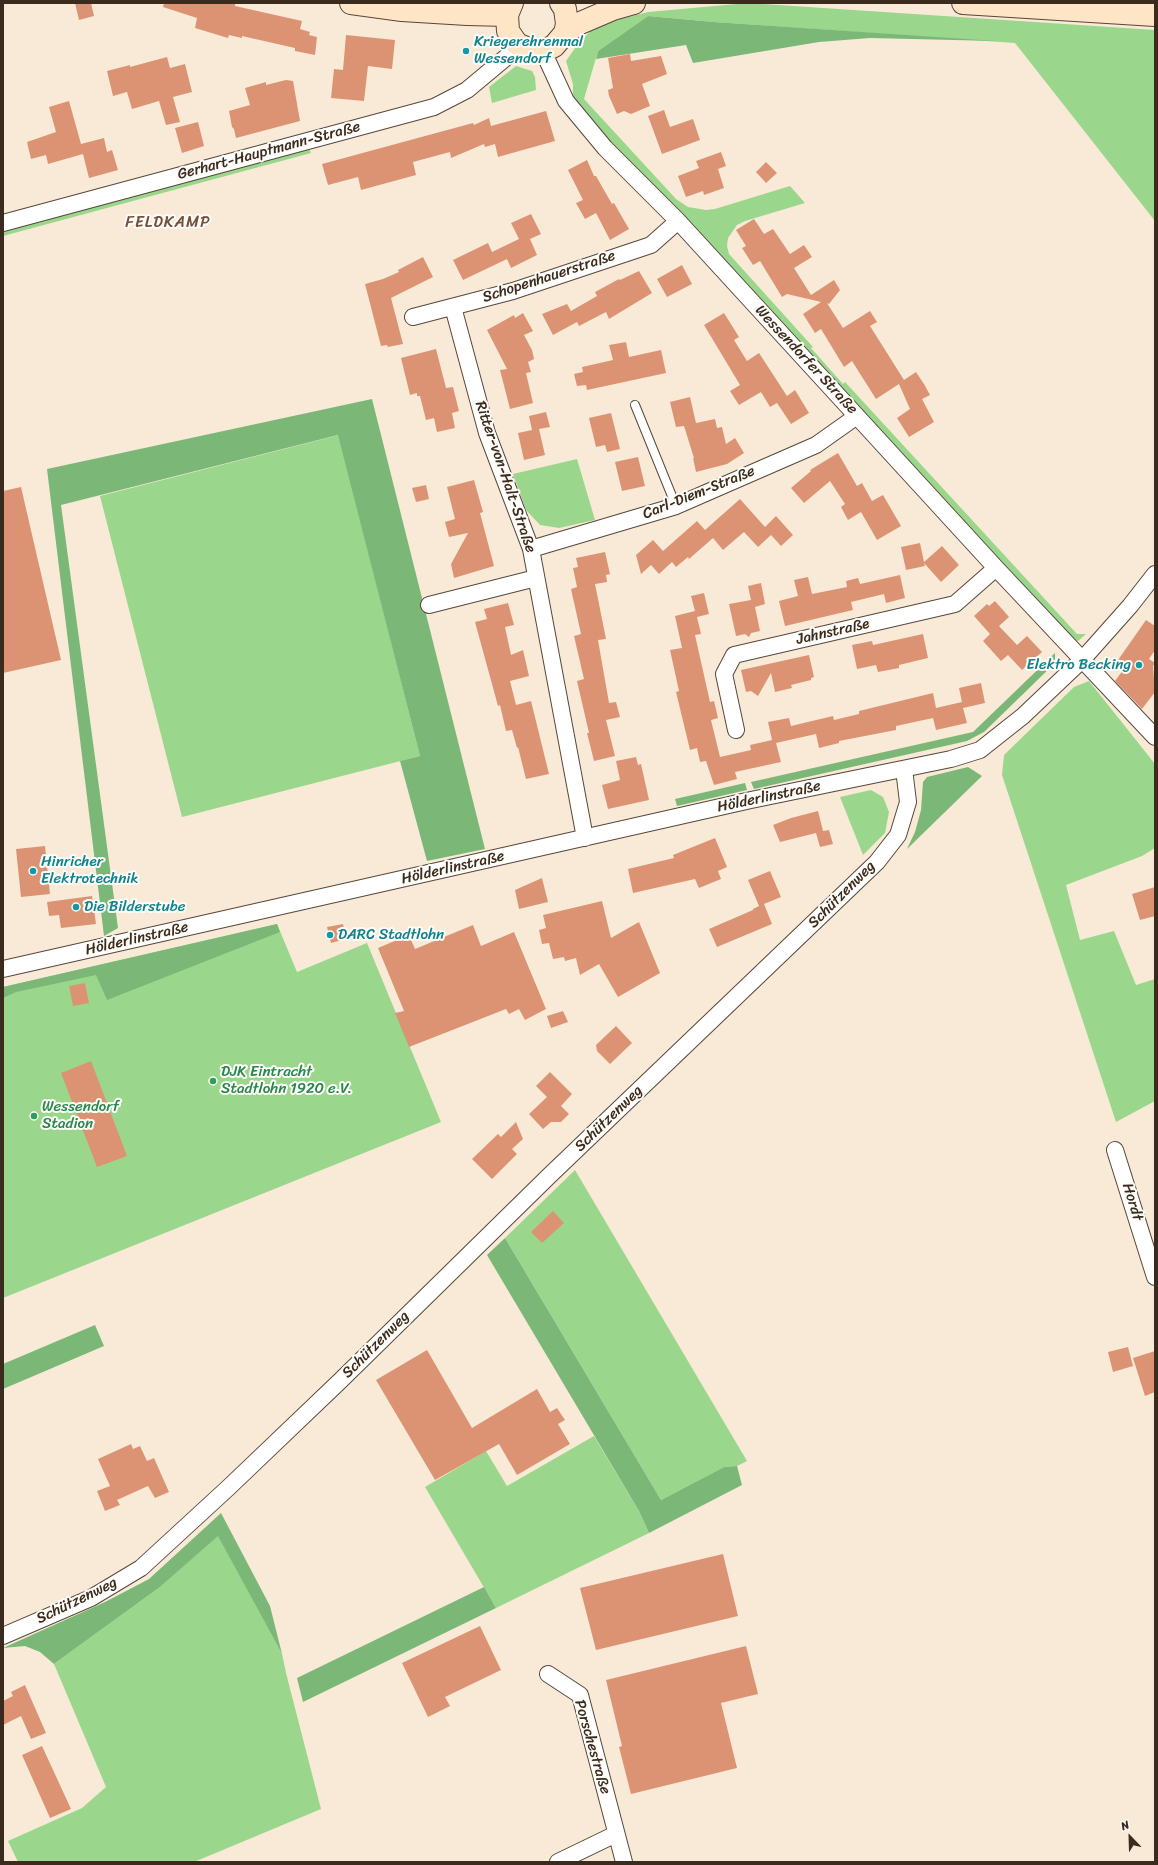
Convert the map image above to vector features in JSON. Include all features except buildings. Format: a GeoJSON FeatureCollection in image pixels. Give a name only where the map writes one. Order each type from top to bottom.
{"type":"FeatureCollection","features":[{"type":"Feature","properties":{"kind":"street"},"geometry":{"type":"LineString","coordinates":[[351,3],[402,10],[467,14],[510,9],[508,31],[517,44],[533,51],[543,51],[554,46],[565,33],[578,24],[626,4]]}},
{"type":"Feature","properties":{"kind":"street"},"geometry":{"type":"LineString","coordinates":[[561,3],[576,6],[593,3]]}},
{"type":"Feature","properties":{"kind":"street"},"geometry":{"type":"LineString","coordinates":[[561,3],[565,9],[567,24],[565,33]]}},
{"type":"Feature","properties":{"kind":"street"},"geometry":{"type":"LineString","coordinates":[[971,3],[1155,15]]}},
{"type":"Feature","properties":{"kind":"street","name":"Gerhart-Hauptmann-Straße"},"geometry":{"type":"LineString","coordinates":[[3,223],[434,107],[467,90],[509,56],[517,44]]}},
{"type":"Feature","properties":{"kind":"street","name":"Wessendorfer Straße"},"geometry":{"type":"LineString","coordinates":[[543,51],[566,101],[604,148],[678,222],[996,568],[1155,737]]}},
{"type":"Feature","properties":{"kind":"street","name":"Schopenhauerstraße"},"geometry":{"type":"LineString","coordinates":[[413,317],[513,290],[651,245],[678,222]]}},
{"type":"Feature","properties":{"kind":"street","name":"Ritter-von-Halt-Straße"},"geometry":{"type":"LineString","coordinates":[[454,307],[487,433],[531,549],[585,838]]}},
{"type":"Feature","properties":{"kind":"street","name":"Carl-Diem-Straße"},"geometry":{"type":"LineString","coordinates":[[531,549],[676,506],[816,445],[857,416]]}},
{"type":"Feature","properties":{"kind":"street","name":"Jahnstraße"},"geometry":{"type":"LineString","coordinates":[[736,730],[724,674],[734,655],[955,604],[996,568]]}},
{"type":"Feature","properties":{"kind":"street"},"geometry":{"type":"LineString","coordinates":[[904,769],[980,750],[1024,716],[1082,660],[1126,611],[1155,574]]}},
{"type":"Feature","properties":{"kind":"street"},"geometry":{"type":"LineString","coordinates":[[429,605],[536,578]]}},
{"type":"Feature","properties":{"kind":"street","name":"Hölderlinstraße"},"geometry":{"type":"LineString","coordinates":[[3,969],[751,800],[904,769]]}},
{"type":"Feature","properties":{"kind":"street","name":"Schützenweg"},"geometry":{"type":"LineString","coordinates":[[3,1636],[91,1598],[140,1568],[228,1488],[324,1397],[532,1192],[877,862],[898,835],[908,802],[904,769]]}},
{"type":"Feature","properties":{"kind":"street","name":"Hordt"},"geometry":{"type":"LineString","coordinates":[[1115,1150],[1155,1276]]}},
{"type":"Feature","properties":{"kind":"street","name":"Porschestraße"},"geometry":{"type":"LineString","coordinates":[[548,1674],[580,1695],[624,1862]]}},
{"type":"Feature","properties":{"kind":"street"},"geometry":{"type":"LineString","coordinates":[[558,1862],[616,1834]]}},
{"type":"Feature","properties":{"kind":"lane"},"geometry":{"type":"LineString","coordinates":[[635,405],[676,506]]}},
{"type":"Feature","properties":{"kind":"green space"},"geometry":{"type":"Polygon","coordinates":[[[748,3],[1155,30],[1155,221],[1015,43],[648,16],[598,51],[584,99],[676,199],[688,207],[706,210],[715,209],[790,186],[805,203],[745,221],[737,225],[728,238],[727,246],[729,254],[813,347],[811,348],[843,384],[845,382],[1077,634],[1086,634],[1078,641],[1070,638],[614,147],[582,110],[573,97],[573,84],[566,61],[580,41],[592,30],[616,20],[648,12],[748,3]]]}},
{"type":"Feature","properties":{"kind":"green space"},"geometry":{"type":"Polygon","coordinates":[[[648,16],[714,22],[996,41],[870,38],[819,42],[693,63],[686,45],[596,59],[598,51],[648,16]]]}},
{"type":"Feature","properties":{"kind":"green space"},"geometry":{"type":"Polygon","coordinates":[[[516,66],[532,71],[535,77],[536,90],[492,103],[489,87],[516,66]]]}},
{"type":"Feature","properties":{"kind":"green space"},"geometry":{"type":"Polygon","coordinates":[[[309,148],[311,153],[3,236],[3,227],[309,148]]]}},
{"type":"Feature","properties":{"kind":"green space"},"geometry":{"type":"Polygon","coordinates":[[[372,399],[485,849],[427,861],[400,761],[420,756],[338,435],[61,505],[118,928],[104,936],[47,469],[372,399]]]}},
{"type":"Feature","properties":{"kind":"green space"},"geometry":{"type":"Polygon","coordinates":[[[339,435],[420,756],[182,817],[100,496],[339,435]]]}},
{"type":"Feature","properties":{"kind":"green space"},"geometry":{"type":"Polygon","coordinates":[[[577,459],[595,520],[559,528],[540,525],[526,510],[513,474],[577,459]]]}},
{"type":"Feature","properties":{"kind":"green space"},"geometry":{"type":"Polygon","coordinates":[[[1055,653],[1055,663],[984,732],[967,741],[754,789],[751,782],[973,732],[1055,653]]]}},
{"type":"Feature","properties":{"kind":"green space"},"geometry":{"type":"Polygon","coordinates":[[[1089,681],[1155,764],[1155,848],[1142,856],[1066,885],[1080,940],[1114,931],[1136,985],[1155,979],[1155,1101],[1116,1122],[1002,775],[1004,755],[1074,687],[1089,681]]]}},
{"type":"Feature","properties":{"kind":"green space"},"geometry":{"type":"Polygon","coordinates":[[[968,767],[982,776],[907,849],[915,832],[921,810],[923,782],[927,777],[968,767]]]}},
{"type":"Feature","properties":{"kind":"green space"},"geometry":{"type":"Polygon","coordinates":[[[745,783],[747,790],[677,806],[675,799],[745,783]]]}},
{"type":"Feature","properties":{"kind":"green space"},"geometry":{"type":"Polygon","coordinates":[[[871,790],[883,797],[889,812],[885,833],[863,855],[840,797],[871,790]]]}},
{"type":"Feature","properties":{"kind":"green space","name":"DJK Eintracht Stadtlohn 1920 e.V."},"geometry":{"type":"Polygon","coordinates":[[[277,924],[297,972],[367,943],[441,1122],[3,1298],[3,987],[277,924]]]}},
{"type":"Feature","properties":{"kind":"green space"},"geometry":{"type":"Polygon","coordinates":[[[277,924],[280,932],[107,1000],[96,975],[16,992],[3,998],[3,987],[277,924]]]}},
{"type":"Feature","properties":{"kind":"green space"},"geometry":{"type":"Polygon","coordinates":[[[575,1170],[747,1461],[737,1466],[724,1467],[661,1500],[505,1238],[575,1170]]]}},
{"type":"Feature","properties":{"kind":"green space"},"geometry":{"type":"Polygon","coordinates":[[[505,1238],[661,1500],[724,1467],[737,1466],[742,1485],[649,1533],[639,1511],[487,1255],[505,1238]]]}},
{"type":"Feature","properties":{"kind":"green space"},"geometry":{"type":"Polygon","coordinates":[[[95,1325],[104,1346],[3,1389],[3,1364],[95,1325]]]}},
{"type":"Feature","properties":{"kind":"green space"},"geometry":{"type":"Polygon","coordinates":[[[594,1436],[639,1511],[649,1533],[496,1608],[425,1487],[486,1451],[507,1486],[594,1436]]]}},
{"type":"Feature","properties":{"kind":"green space"},"geometry":{"type":"Polygon","coordinates":[[[221,1513],[270,1606],[282,1654],[218,1536],[160,1587],[54,1664],[40,1652],[25,1646],[3,1648],[105,1602],[149,1579],[221,1513]]]}},
{"type":"Feature","properties":{"kind":"green space"},"geometry":{"type":"Polygon","coordinates":[[[218,1535],[282,1654],[321,1809],[194,1862],[18,1862],[8,1841],[82,1808],[106,1787],[54,1664],[160,1587],[218,1535]]]}},
{"type":"Feature","properties":{"kind":"green space"},"geometry":{"type":"Polygon","coordinates":[[[484,1587],[496,1608],[303,1702],[297,1678],[484,1587]]]}},
{"type":"Feature","properties":{"kind":"place","name":"Kriegerehrenmal Wessendorf"},"geometry":{"type":"Point","coordinates":[466,51]}},
{"type":"Feature","properties":{"kind":"place","name":"Elektro Becking"},"geometry":{"type":"Point","coordinates":[1139,665]}},
{"type":"Feature","properties":{"kind":"place","name":"Hinricher Elektrotechnik"},"geometry":{"type":"Point","coordinates":[33,871]}},
{"type":"Feature","properties":{"kind":"place","name":"Die Bilderstube"},"geometry":{"type":"Point","coordinates":[76,907]}},
{"type":"Feature","properties":{"kind":"place","name":"DARC Stadtlohn"},"geometry":{"type":"Point","coordinates":[330,935]}},
{"type":"Feature","properties":{"kind":"place","name":"DJK Eintracht Stadtlohn 1920 e.V."},"geometry":{"type":"Point","coordinates":[213,1081]}},
{"type":"Feature","properties":{"kind":"place","name":"Wessendorf Stadion"},"geometry":{"type":"Point","coordinates":[34,1116]}},
{"type":"Feature","properties":{"kind":"district","name":"FELDKAMP"},"geometry":{"type":"Point","coordinates":[168,223]}}]}
